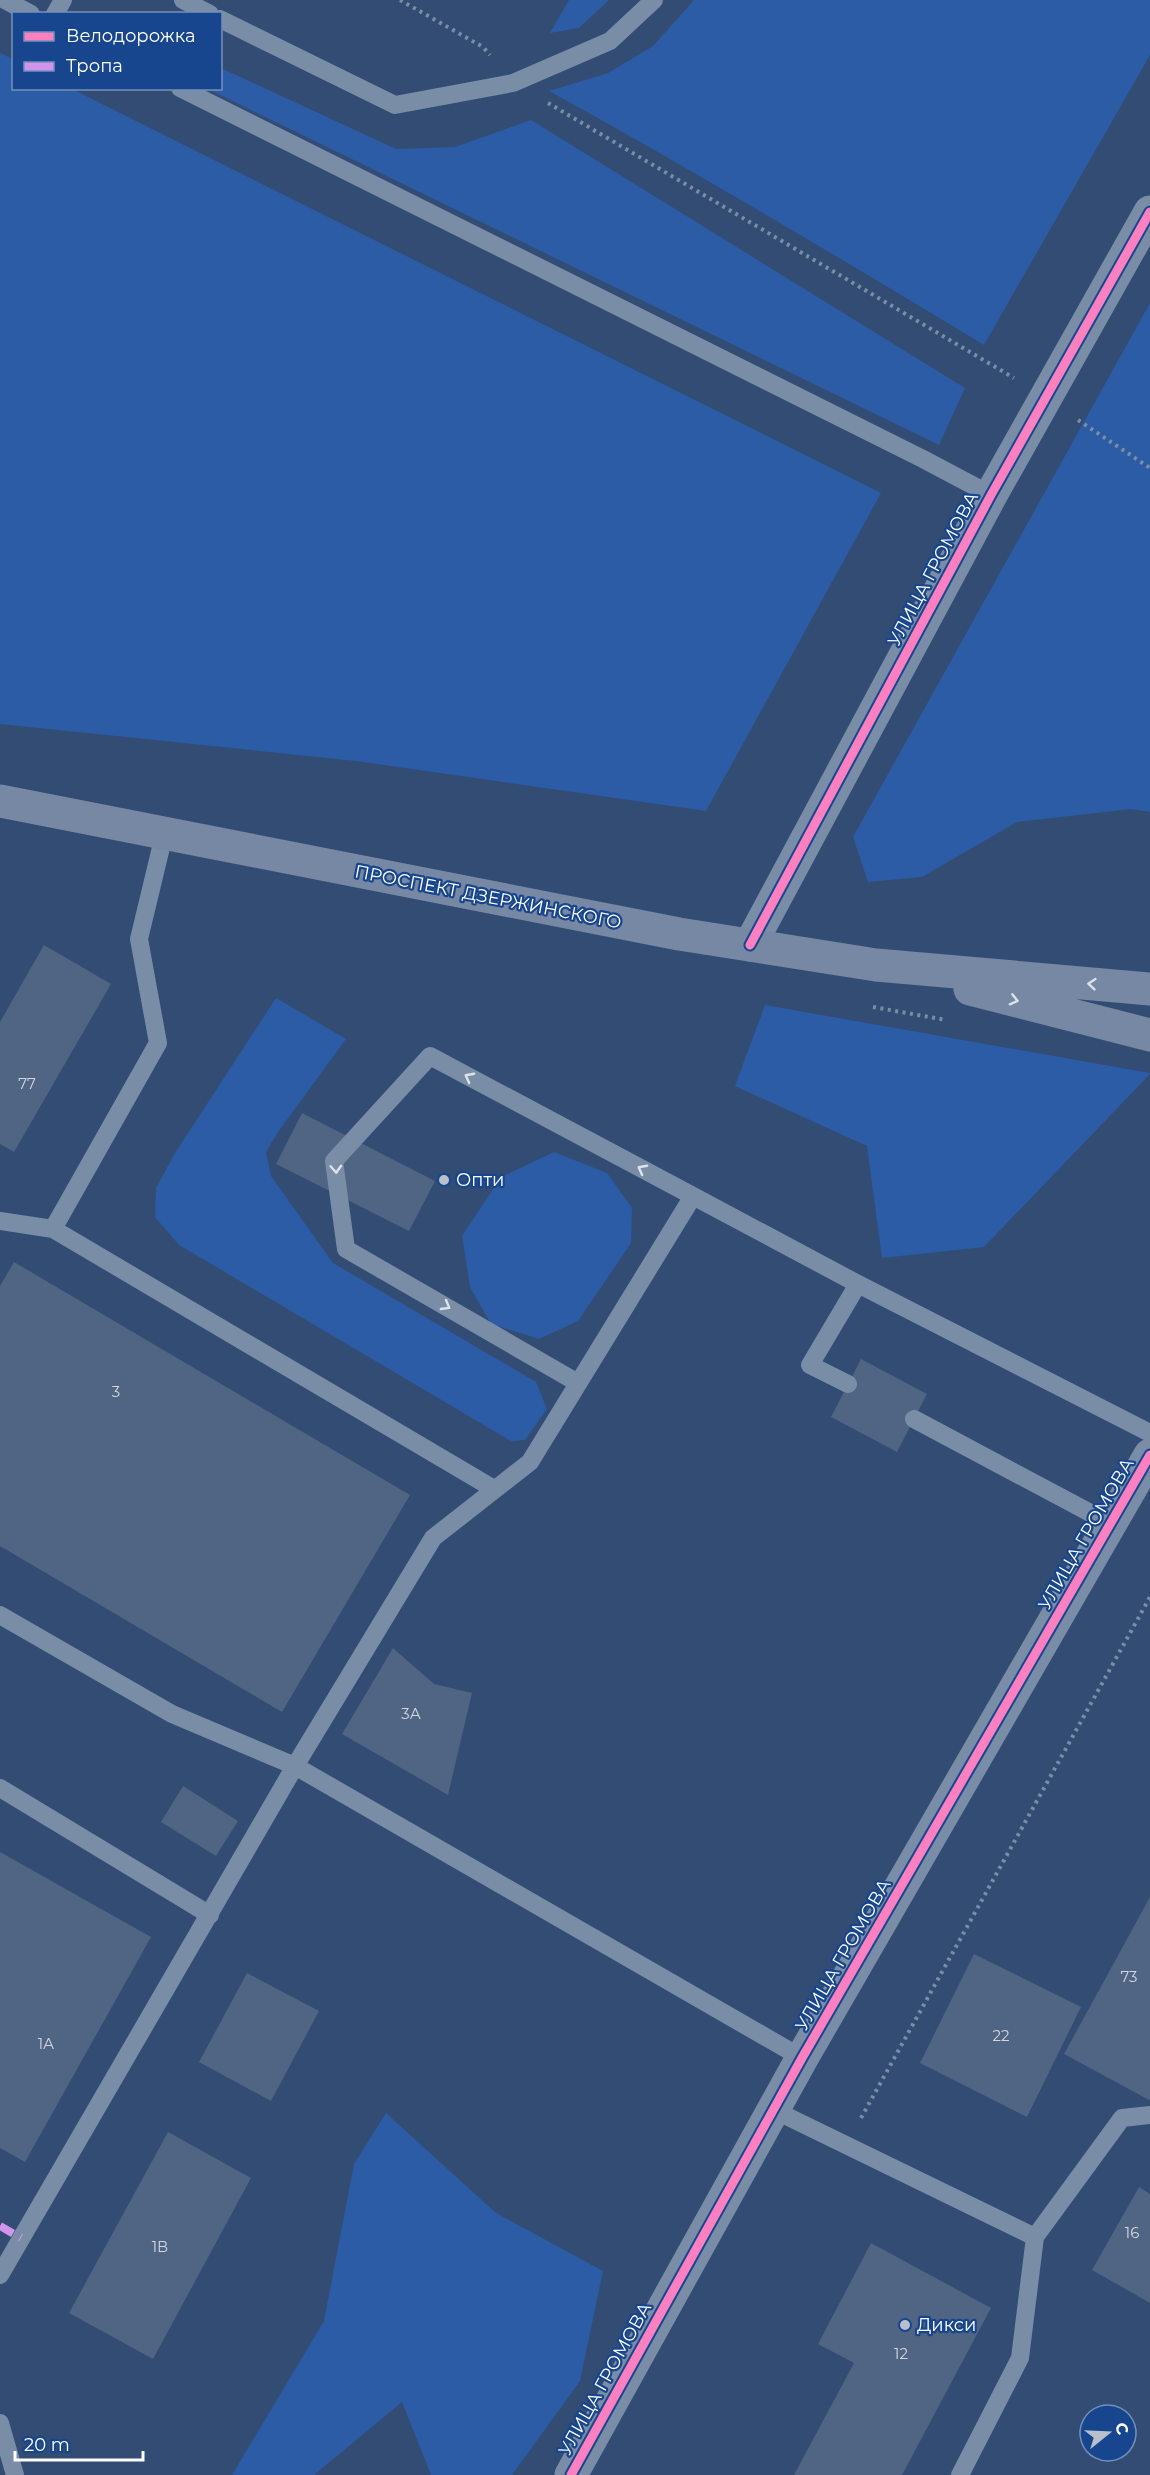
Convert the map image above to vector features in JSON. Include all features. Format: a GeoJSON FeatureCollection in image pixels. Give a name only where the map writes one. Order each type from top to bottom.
{"type":"FeatureCollection","features":[{"type":"Feature","properties":{"kind":"main road"},"geometry":{"type":"LineString","coordinates":[[0,801],[102,823]]}},
{"type":"Feature","properties":{"kind":"main road"},"geometry":{"type":"LineString","coordinates":[[0,808],[102,823]]}},
{"type":"Feature","properties":{"kind":"main road","name":"ПРОСПЕКТ ДЗЕРЖИНСКОГО"},"geometry":{"type":"LineString","coordinates":[[102,823],[679,934],[876,965],[1150,989]]}},
{"type":"Feature","properties":{"kind":"main road","name":"ПРОСПЕКТ ДЗЕРЖИНСКОГО"},"geometry":{"type":"LineString","coordinates":[[876,965],[1150,1035]]}},
{"type":"Feature","properties":{"kind":"street","name":"УЛИЦА ГРОМОВА"},"geometry":{"type":"LineString","coordinates":[[750,945],[991,495],[1150,212]]}},
{"type":"Feature","properties":{"kind":"street","name":"УЛИЦА ГРОМОВА"},"geometry":{"type":"LineString","coordinates":[[571,2475],[802,2058],[1150,1455]]}},
{"type":"Feature","properties":{"kind":"lane"},"geometry":{"type":"LineString","coordinates":[[5,0],[27,12]]}},
{"type":"Feature","properties":{"kind":"lane"},"geometry":{"type":"LineString","coordinates":[[183,0],[206,12]]}},
{"type":"Feature","properties":{"kind":"lane"},"geometry":{"type":"LineString","coordinates":[[222,20],[395,105],[513,82],[610,41],[654,0]]}},
{"type":"Feature","properties":{"kind":"lane"},"geometry":{"type":"LineString","coordinates":[[184,90],[991,495]]}},
{"type":"Feature","properties":{"kind":"lane"},"geometry":{"type":"LineString","coordinates":[[54,1228],[158,1043],[139,939],[164,835]]}},
{"type":"Feature","properties":{"kind":"lane"},"geometry":{"type":"LineString","coordinates":[[578,1383],[346,1249],[334,1161],[430,1056],[858,1284],[1150,1433]]}},
{"type":"Feature","properties":{"kind":"lane"},"geometry":{"type":"LineString","coordinates":[[0,2275],[295,1766],[433,1538],[530,1462],[693,1196]]}},
{"type":"Feature","properties":{"kind":"lane"},"geometry":{"type":"LineString","coordinates":[[0,1221],[54,1228],[494,1489]]}},
{"type":"Feature","properties":{"kind":"lane"},"geometry":{"type":"LineString","coordinates":[[848,1384],[810,1365],[858,1284]]}},
{"type":"Feature","properties":{"kind":"lane"},"geometry":{"type":"LineString","coordinates":[[914,1419],[1111,1524]]}},
{"type":"Feature","properties":{"kind":"lane"},"geometry":{"type":"LineString","coordinates":[[0,1615],[172,1714],[295,1766],[802,2058]]}},
{"type":"Feature","properties":{"kind":"lane"},"geometry":{"type":"LineString","coordinates":[[0,1788],[210,1915]]}},
{"type":"Feature","properties":{"kind":"lane"},"geometry":{"type":"LineString","coordinates":[[774,2110],[1035,2237]]}},
{"type":"Feature","properties":{"kind":"lane"},"geometry":{"type":"LineString","coordinates":[[960,2475],[1020,2358],[1035,2237],[1122,2118],[1150,2115]]}},
{"type":"Feature","properties":{"kind":"lane"},"geometry":{"type":"LineString","coordinates":[[0,2423],[15,2475]]}},
{"type":"Feature","properties":{"kind":"path"},"geometry":{"type":"LineString","coordinates":[[400,0],[483,46],[513,82],[979,356],[1150,468]]}},
{"type":"Feature","properties":{"kind":"path"},"geometry":{"type":"LineString","coordinates":[[869,1006],[951,1021]]}},
{"type":"Feature","properties":{"kind":"path"},"geometry":{"type":"LineString","coordinates":[[845,2145],[1150,1597]]}},
{"type":"Feature","properties":{"kind":"shaded area"},"geometry":{"type":"Polygon","coordinates":[[[569,0],[609,0],[579,28],[550,33],[569,0]]]}},
{"type":"Feature","properties":{"kind":"shaded area"},"geometry":{"type":"Polygon","coordinates":[[[694,0],[1150,0],[1150,55],[984,345],[768,216],[549,91],[608,73],[653,46],[694,0]]]}},
{"type":"Feature","properties":{"kind":"shaded area"},"geometry":{"type":"Polygon","coordinates":[[[0,53],[12,59],[12,90],[74,90],[881,493],[706,811],[356,761],[0,724],[0,53]]]}},
{"type":"Feature","properties":{"kind":"shaded area"},"geometry":{"type":"Polygon","coordinates":[[[222,68],[396,149],[455,147],[531,120],[965,388],[939,445],[210,90],[222,90],[222,68]]]}},
{"type":"Feature","properties":{"kind":"shaded area"},"geometry":{"type":"Polygon","coordinates":[[[1150,303],[1150,812],[1131,809],[1017,822],[922,877],[868,882],[853,837],[1150,303]]]}},
{"type":"Feature","properties":{"kind":"shaded area"},"geometry":{"type":"Polygon","coordinates":[[[276,998],[346,1039],[266,1152],[271,1176],[333,1263],[536,1382],[547,1409],[525,1440],[511,1441],[179,1245],[155,1217],[156,1188],[175,1153],[276,998]]]}},
{"type":"Feature","properties":{"kind":"shaded area"},"geometry":{"type":"Polygon","coordinates":[[[765,1005],[1150,1074],[984,1247],[882,1258],[867,1146],[735,1086],[765,1005]]]}},
{"type":"Feature","properties":{"kind":"shaded area"},"geometry":{"type":"Polygon","coordinates":[[[554,1152],[607,1173],[632,1208],[631,1243],[578,1321],[539,1339],[491,1324],[470,1287],[462,1236],[501,1177],[554,1152]]]}},
{"type":"Feature","properties":{"kind":"shaded area"},"geometry":{"type":"Polygon","coordinates":[[[386,2113],[496,2213],[603,2271],[580,2381],[512,2475],[431,2475],[402,2402],[314,2475],[232,2475],[324,2321],[354,2164],[386,2113]]]}},
{"type":"Feature","properties":{"kind":"building"},"geometry":{"type":"Polygon","coordinates":[[[44,945],[111,984],[14,1152],[0,1144],[0,1022],[44,945]]]}},
{"type":"Feature","properties":{"kind":"building"},"geometry":{"type":"Polygon","coordinates":[[[302,1113],[435,1181],[409,1231],[276,1164],[302,1113]]]}},
{"type":"Feature","properties":{"kind":"building"},"geometry":{"type":"Polygon","coordinates":[[[14,1262],[410,1495],[282,1712],[0,1546],[0,1286],[14,1262]]]}},
{"type":"Feature","properties":{"kind":"building"},"geometry":{"type":"Polygon","coordinates":[[[861,1359],[927,1394],[897,1452],[831,1417],[861,1359]]]}},
{"type":"Feature","properties":{"kind":"building"},"geometry":{"type":"Polygon","coordinates":[[[393,1648],[434,1684],[472,1693],[448,1795],[342,1734],[393,1648]]]}},
{"type":"Feature","properties":{"kind":"building"},"geometry":{"type":"Polygon","coordinates":[[[183,1786],[238,1821],[216,1856],[161,1822],[183,1786]]]}},
{"type":"Feature","properties":{"kind":"building"},"geometry":{"type":"Polygon","coordinates":[[[0,1852],[151,1937],[25,2162],[0,2148],[0,1852]]]}},
{"type":"Feature","properties":{"kind":"building"},"geometry":{"type":"Polygon","coordinates":[[[1150,1897],[1150,2099],[1149,2100],[1064,2054],[1150,1897]]]}},
{"type":"Feature","properties":{"kind":"building"},"geometry":{"type":"Polygon","coordinates":[[[974,1954],[1081,2007],[1027,2117],[920,2063],[974,1954]]]}},
{"type":"Feature","properties":{"kind":"building"},"geometry":{"type":"Polygon","coordinates":[[[247,1973],[319,2011],[271,2101],[199,2062],[247,1973]]]}},
{"type":"Feature","properties":{"kind":"building"},"geometry":{"type":"Polygon","coordinates":[[[168,2132],[251,2178],[153,2359],[69,2313],[168,2132]]]}},
{"type":"Feature","properties":{"kind":"building"},"geometry":{"type":"Polygon","coordinates":[[[1139,2187],[1150,2194],[1150,2303],[1092,2270],[1139,2187]]]}},
{"type":"Feature","properties":{"kind":"building"},"geometry":{"type":"Polygon","coordinates":[[[871,2243],[991,2308],[902,2475],[794,2475],[854,2363],[818,2344],[871,2243]]]}},
{"type":"Feature","properties":{"kind":"marked path"},"geometry":{"type":"LineString","coordinates":[[0,2226],[21,2238]]}},
{"type":"Feature","properties":{"kind":"cycle path"},"geometry":{"type":"LineString","coordinates":[[750,945],[991,495],[1150,212]]}},
{"type":"Feature","properties":{"kind":"cycle path"},"geometry":{"type":"LineString","coordinates":[[571,2475],[802,2058],[1150,1455]]}},
{"type":"Feature","properties":{"kind":"place","name":"Опти"},"geometry":{"type":"Point","coordinates":[444,1180]}},
{"type":"Feature","properties":{"kind":"place","name":"Дикси"},"geometry":{"type":"Point","coordinates":[905,2325]}}]}
